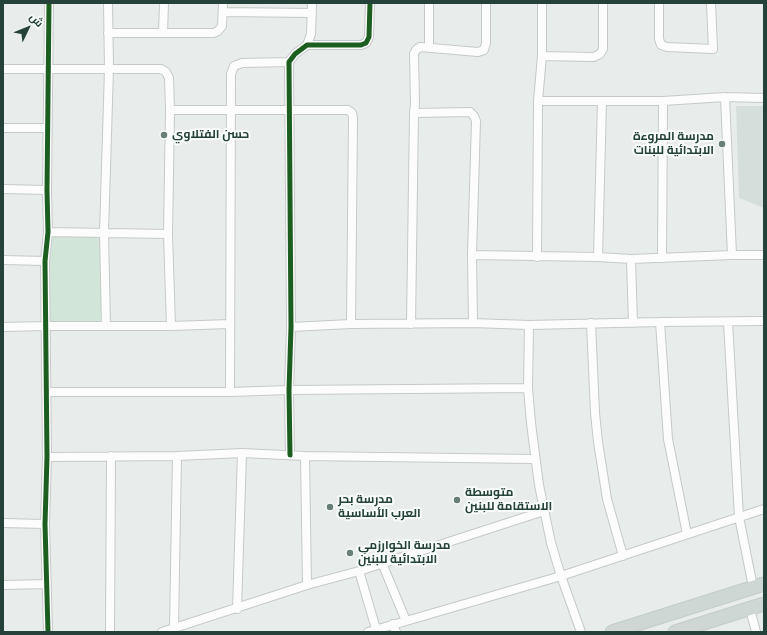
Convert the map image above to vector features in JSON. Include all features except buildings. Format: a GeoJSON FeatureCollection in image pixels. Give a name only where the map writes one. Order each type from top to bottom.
{"type":"FeatureCollection","features":[{"type":"Feature","properties":{"kind":"main road"},"geometry":{"type":"LineString","coordinates":[[612,632],[758,586]]}},
{"type":"Feature","properties":{"kind":"main road"},"geometry":{"type":"LineString","coordinates":[[675,632],[764,604]]}},
{"type":"Feature","properties":{"kind":"street"},"geometry":{"type":"LineString","coordinates":[[48,3],[48,232],[45,261],[47,457],[45,524],[48,632]]}},
{"type":"Feature","properties":{"kind":"street"},"geometry":{"type":"LineString","coordinates":[[106,326],[104,233],[109,69],[108,3]]}},
{"type":"Feature","properties":{"kind":"street"},"geometry":{"type":"LineString","coordinates":[[163,33],[164,3]]}},
{"type":"Feature","properties":{"kind":"street"},"geometry":{"type":"LineString","coordinates":[[108,33],[214,33],[222,26],[224,12],[223,3]]}},
{"type":"Feature","properties":{"kind":"street"},"geometry":{"type":"LineString","coordinates":[[307,45],[310,34],[312,3]]}},
{"type":"Feature","properties":{"kind":"street"},"geometry":{"type":"LineString","coordinates":[[290,455],[288,390],[291,327],[289,62],[295,54],[307,45],[361,45],[366,43],[369,37],[370,3]]}},
{"type":"Feature","properties":{"kind":"street"},"geometry":{"type":"LineString","coordinates":[[429,3],[429,48]]}},
{"type":"Feature","properties":{"kind":"street"},"geometry":{"type":"LineString","coordinates":[[411,324],[415,104],[414,54],[420,47],[478,52],[484,50],[486,43],[486,3]]}},
{"type":"Feature","properties":{"kind":"street"},"geometry":{"type":"LineString","coordinates":[[537,257],[538,101],[542,56],[542,3]]}},
{"type":"Feature","properties":{"kind":"street"},"geometry":{"type":"LineString","coordinates":[[542,56],[594,57],[600,54],[603,49],[603,3]]}},
{"type":"Feature","properties":{"kind":"street"},"geometry":{"type":"LineString","coordinates":[[659,3],[659,39],[661,45],[667,47],[713,49],[711,3]]}},
{"type":"Feature","properties":{"kind":"street"},"geometry":{"type":"LineString","coordinates":[[224,12],[312,13]]}},
{"type":"Feature","properties":{"kind":"street"},"geometry":{"type":"LineString","coordinates":[[230,392],[231,74],[234,66],[242,63],[289,62]]}},
{"type":"Feature","properties":{"kind":"street"},"geometry":{"type":"LineString","coordinates":[[3,69],[161,69],[166,72],[169,78],[170,110],[168,234],[171,326]]}},
{"type":"Feature","properties":{"kind":"street"},"geometry":{"type":"LineString","coordinates":[[538,101],[663,101],[725,97],[764,98]]}},
{"type":"Feature","properties":{"kind":"street"},"geometry":{"type":"LineString","coordinates":[[725,97],[732,255]]}},
{"type":"Feature","properties":{"kind":"street"},"geometry":{"type":"LineString","coordinates":[[598,256],[602,101]]}},
{"type":"Feature","properties":{"kind":"street"},"geometry":{"type":"LineString","coordinates":[[662,258],[663,101]]}},
{"type":"Feature","properties":{"kind":"street"},"geometry":{"type":"LineString","coordinates":[[170,110],[348,110],[352,113],[351,324]]}},
{"type":"Feature","properties":{"kind":"street"},"geometry":{"type":"LineString","coordinates":[[414,113],[470,112],[474,116],[476,122],[472,255],[473,323]]}},
{"type":"Feature","properties":{"kind":"street"},"geometry":{"type":"LineString","coordinates":[[3,128],[47,128]]}},
{"type":"Feature","properties":{"kind":"street"},"geometry":{"type":"LineString","coordinates":[[3,189],[47,190]]}},
{"type":"Feature","properties":{"kind":"street"},"geometry":{"type":"LineString","coordinates":[[48,232],[168,234]]}},
{"type":"Feature","properties":{"kind":"street"},"geometry":{"type":"LineString","coordinates":[[472,255],[537,257],[598,256],[630,259],[764,255]]}},
{"type":"Feature","properties":{"kind":"street"},"geometry":{"type":"LineString","coordinates":[[630,259],[633,323]]}},
{"type":"Feature","properties":{"kind":"street"},"geometry":{"type":"LineString","coordinates":[[3,260],[45,261]]}},
{"type":"Feature","properties":{"kind":"street"},"geometry":{"type":"LineString","coordinates":[[291,327],[351,324],[473,323],[529,325],[660,322],[764,322]]}},
{"type":"Feature","properties":{"kind":"street"},"geometry":{"type":"LineString","coordinates":[[660,322],[668,439],[687,534]]}},
{"type":"Feature","properties":{"kind":"street"},"geometry":{"type":"LineString","coordinates":[[728,322],[739,517],[758,586]]}},
{"type":"Feature","properties":{"kind":"street"},"geometry":{"type":"LineString","coordinates":[[591,323],[595,413],[598,442],[608,500],[623,556]]}},
{"type":"Feature","properties":{"kind":"street"},"geometry":{"type":"LineString","coordinates":[[3,327],[171,326],[230,324]]}},
{"type":"Feature","properties":{"kind":"street"},"geometry":{"type":"LineString","coordinates":[[529,325],[528,388],[534,459],[544,511],[561,576],[581,632]]}},
{"type":"Feature","properties":{"kind":"street"},"geometry":{"type":"LineString","coordinates":[[46,392],[230,392],[288,390],[528,388]]}},
{"type":"Feature","properties":{"kind":"street"},"geometry":{"type":"LineString","coordinates":[[47,457],[177,456],[242,453],[305,456],[534,459]]}},
{"type":"Feature","properties":{"kind":"street"},"geometry":{"type":"LineString","coordinates":[[237,609],[242,453]]}},
{"type":"Feature","properties":{"kind":"street"},"geometry":{"type":"LineString","coordinates":[[110,632],[111,456]]}},
{"type":"Feature","properties":{"kind":"street"},"geometry":{"type":"LineString","coordinates":[[174,628],[177,456]]}},
{"type":"Feature","properties":{"kind":"street"},"geometry":{"type":"LineString","coordinates":[[305,456],[307,585]]}},
{"type":"Feature","properties":{"kind":"street"},"geometry":{"type":"LineString","coordinates":[[368,632],[376,629],[395,628],[406,621],[561,576],[764,509]]}},
{"type":"Feature","properties":{"kind":"street"},"geometry":{"type":"LineString","coordinates":[[162,632],[237,609],[307,585],[359,571],[544,511]]}},
{"type":"Feature","properties":{"kind":"street"},"geometry":{"type":"LineString","coordinates":[[3,523],[45,524]]}},
{"type":"Feature","properties":{"kind":"street"},"geometry":{"type":"LineString","coordinates":[[382,563],[406,621]]}},
{"type":"Feature","properties":{"kind":"street"},"geometry":{"type":"LineString","coordinates":[[359,571],[376,629]]}},
{"type":"Feature","properties":{"kind":"street"},"geometry":{"type":"LineString","coordinates":[[3,585],[47,584]]}},
{"type":"Feature","properties":{"kind":"street"},"geometry":{"type":"LineString","coordinates":[[750,609],[756,632]]}},
{"type":"Feature","properties":{"kind":"shaded area"},"geometry":{"type":"Polygon","coordinates":[[[736,106],[764,106],[764,208],[739,198],[736,106]]]}},
{"type":"Feature","properties":{"kind":"green space"},"geometry":{"type":"Polygon","coordinates":[[[48,232],[104,233],[106,326],[46,326],[48,232]]]}},
{"type":"Feature","properties":{"kind":"cycle path"},"geometry":{"type":"LineString","coordinates":[[48,632],[45,524],[47,457],[45,261],[48,232],[49,3]]}},
{"type":"Feature","properties":{"kind":"cycle path"},"geometry":{"type":"LineString","coordinates":[[290,455],[289,390],[291,327],[289,62],[295,54],[307,45],[361,45],[366,43],[369,37],[370,3]]}},
{"type":"Feature","properties":{"kind":"place","name":"حسن الفتلاوي"},"geometry":{"type":"Point","coordinates":[164,135]}},
{"type":"Feature","properties":{"kind":"place","name":"مدرسة المروءة الابتدائية للبنات"},"geometry":{"type":"Point","coordinates":[722,144]}},
{"type":"Feature","properties":{"kind":"place","name":"متوسطة الاستقامة للبنين"},"geometry":{"type":"Point","coordinates":[457,500]}},
{"type":"Feature","properties":{"kind":"place","name":"مدرسة بحر العرب الأساسية"},"geometry":{"type":"Point","coordinates":[330,507]}},
{"type":"Feature","properties":{"kind":"place","name":"مدرسة الخوارزمي الابتدائية للبنين"},"geometry":{"type":"Point","coordinates":[350,553]}}]}
